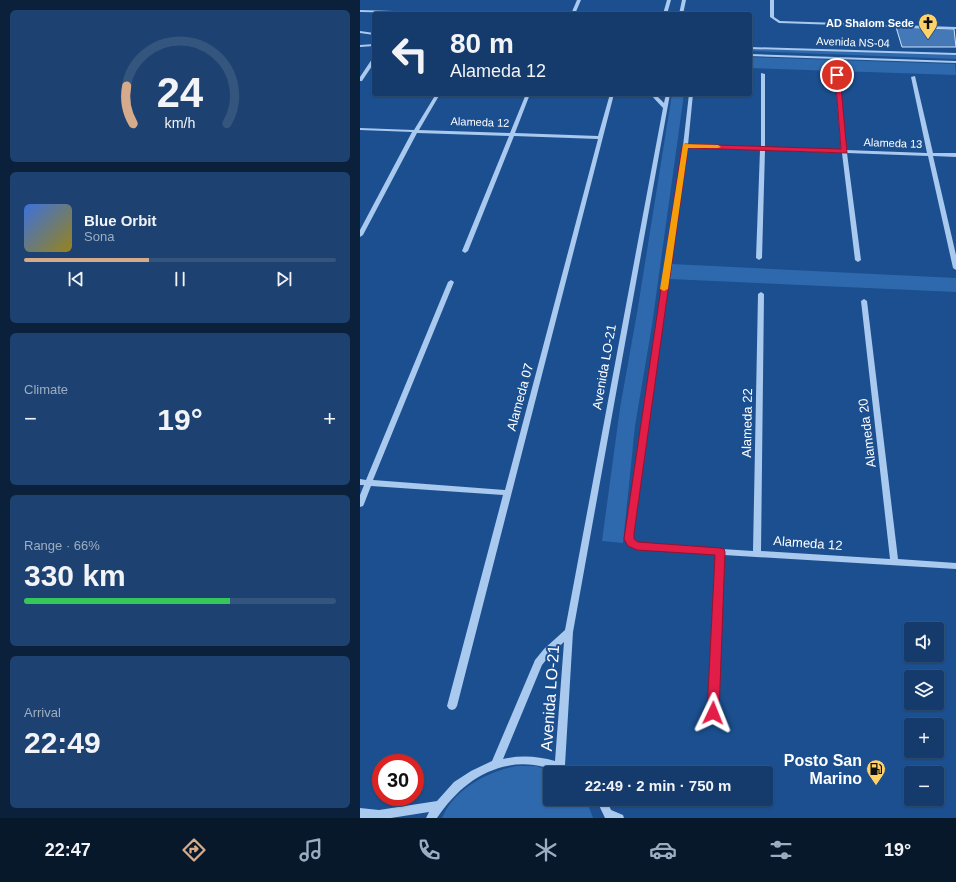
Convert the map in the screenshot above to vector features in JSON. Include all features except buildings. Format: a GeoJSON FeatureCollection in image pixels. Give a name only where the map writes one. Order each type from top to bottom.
{"type":"FeatureCollection","features":[{"type":"Feature","properties":{"kind":"street"},"geometry":{"type":"LineString","coordinates":[[574,12],[579,0]]}},
{"type":"Feature","properties":{"kind":"street"},"geometry":{"type":"LineString","coordinates":[[666,12],[669,0]]}},
{"type":"Feature","properties":{"kind":"street"},"geometry":{"type":"LineString","coordinates":[[682,12],[684,0]]}},
{"type":"Feature","properties":{"kind":"street"},"geometry":{"type":"LineString","coordinates":[[772,0],[772,17],[779,22],[956,28]]}},
{"type":"Feature","properties":{"kind":"street"},"geometry":{"type":"LineString","coordinates":[[360,11],[394,12]]}},
{"type":"Feature","properties":{"kind":"street"},"geometry":{"type":"LineString","coordinates":[[360,32],[372,34]]}},
{"type":"Feature","properties":{"kind":"street"},"geometry":{"type":"LineString","coordinates":[[360,46],[372,45]]}},
{"type":"Feature","properties":{"kind":"street","name":"Avenida NS-04"},"geometry":{"type":"LineString","coordinates":[[752,48],[956,54]]}},
{"type":"Feature","properties":{"kind":"street"},"geometry":{"type":"LineString","coordinates":[[752,55],[956,62]]}},
{"type":"Feature","properties":{"kind":"street"},"geometry":{"type":"LineString","coordinates":[[360,80],[372,63]]}},
{"type":"Feature","properties":{"kind":"street"},"geometry":{"type":"LineString","coordinates":[[759,258],[763,74]]}},
{"type":"Feature","properties":{"kind":"street"},"geometry":{"type":"LineString","coordinates":[[837,75],[844,151],[858,260]]}},
{"type":"Feature","properties":{"kind":"street"},"geometry":{"type":"LineString","coordinates":[[914,77],[956,268]]}},
{"type":"Feature","properties":{"kind":"street"},"geometry":{"type":"LineString","coordinates":[[360,235],[415,132],[437,96]]}},
{"type":"Feature","properties":{"kind":"street"},"geometry":{"type":"LineString","coordinates":[[465,251],[527,96]]}},
{"type":"Feature","properties":{"kind":"street","name":"Alameda 07"},"geometry":{"type":"LineString","coordinates":[[452,706],[611,96]]}},
{"type":"Feature","properties":{"kind":"street"},"geometry":{"type":"LineString","coordinates":[[654,96],[665,107]]}},
{"type":"Feature","properties":{"kind":"street","name":"Avenida LO-21"},"geometry":{"type":"LineString","coordinates":[[560,766],[569,632],[668,96]]}},
{"type":"Feature","properties":{"kind":"street"},"geometry":{"type":"LineString","coordinates":[[685,146],[691,96]]}},
{"type":"Feature","properties":{"kind":"street","name":"Alameda 12"},"geometry":{"type":"LineString","coordinates":[[360,129],[600,138]]}},
{"type":"Feature","properties":{"kind":"street","name":"Alameda 13"},"geometry":{"type":"LineString","coordinates":[[685,146],[956,155]]}},
{"type":"Feature","properties":{"kind":"street","name":"Alameda 12"},"geometry":{"type":"LineString","coordinates":[[685,146],[629,533],[629,539],[632,544],[657,548],[956,566]]}},
{"type":"Feature","properties":{"kind":"street"},"geometry":{"type":"LineString","coordinates":[[360,504],[451,282]]}},
{"type":"Feature","properties":{"kind":"street","name":"Alameda 22"},"geometry":{"type":"LineString","coordinates":[[757,553],[760,294]]}},
{"type":"Feature","properties":{"kind":"street","name":"Alameda 20"},"geometry":{"type":"LineString","coordinates":[[864,301],[894,562]]}},
{"type":"Feature","properties":{"kind":"street"},"geometry":{"type":"LineString","coordinates":[[360,482],[507,493]]}},
{"type":"Feature","properties":{"kind":"street"},"geometry":{"type":"LineString","coordinates":[[713,713],[720,552]]}},
{"type":"Feature","properties":{"kind":"street","name":"Avenida LO-21"},"geometry":{"type":"LineString","coordinates":[[496,764],[538,663],[547,652],[569,632]]}},
{"type":"Feature","properties":{"kind":"street"},"geometry":{"type":"LineString","coordinates":[[431,818],[438,806],[459,784],[474,774],[496,764],[518,760],[532,760],[560,766]]}},
{"type":"Feature","properties":{"kind":"street"},"geometry":{"type":"LineString","coordinates":[[360,813],[380,815],[438,806]]}},
{"type":"Feature","properties":{"kind":"street"},"geometry":{"type":"LineString","coordinates":[[605,806],[613,817]]}},
{"type":"Feature","properties":{"kind":"shaded area"},"geometry":{"type":"Polygon","coordinates":[[[752,49],[956,54],[956,59],[752,51],[752,49]]]}},
{"type":"Feature","properties":{"kind":"shaded area"},"geometry":{"type":"Polygon","coordinates":[[[752,57],[955,64],[956,75],[752,68],[752,57]]]}},
{"type":"Feature","properties":{"kind":"shaded area"},"geometry":{"type":"Polygon","coordinates":[[[672,96],[684,96],[652,325],[635,426],[623,543],[602,541],[620,408],[637,313],[672,96]]]}},
{"type":"Feature","properties":{"kind":"shaded area"},"geometry":{"type":"Polygon","coordinates":[[[671,264],[956,278],[956,292],[669,279],[671,264]]]}},
{"type":"Feature","properties":{"kind":"shaded area"},"geometry":{"type":"Polygon","coordinates":[[[517,766],[536,766],[543,768],[543,806],[589,806],[593,818],[442,818],[447,808],[463,790],[484,777],[506,768],[517,766]]]}},
{"type":"Feature","properties":{"kind":"slow traffic"},"geometry":{"type":"LineString","coordinates":[[664,289],[685,146],[718,147]]}},
{"type":"Feature","properties":{"kind":"place","name":"AD Shalom Sede"},"geometry":{"type":"Point","coordinates":[928,40]}},
{"type":"Feature","properties":{"kind":"place","name":"Posto San Marino"},"geometry":{"type":"Point","coordinates":[876,786]}},
{"type":"Feature","properties":{"kind":"route"},"geometry":{"type":"LineString","coordinates":[[713,713],[720,552],[644,547],[632,544],[629,539],[685,146],[844,151],[837,75]]}}]}
